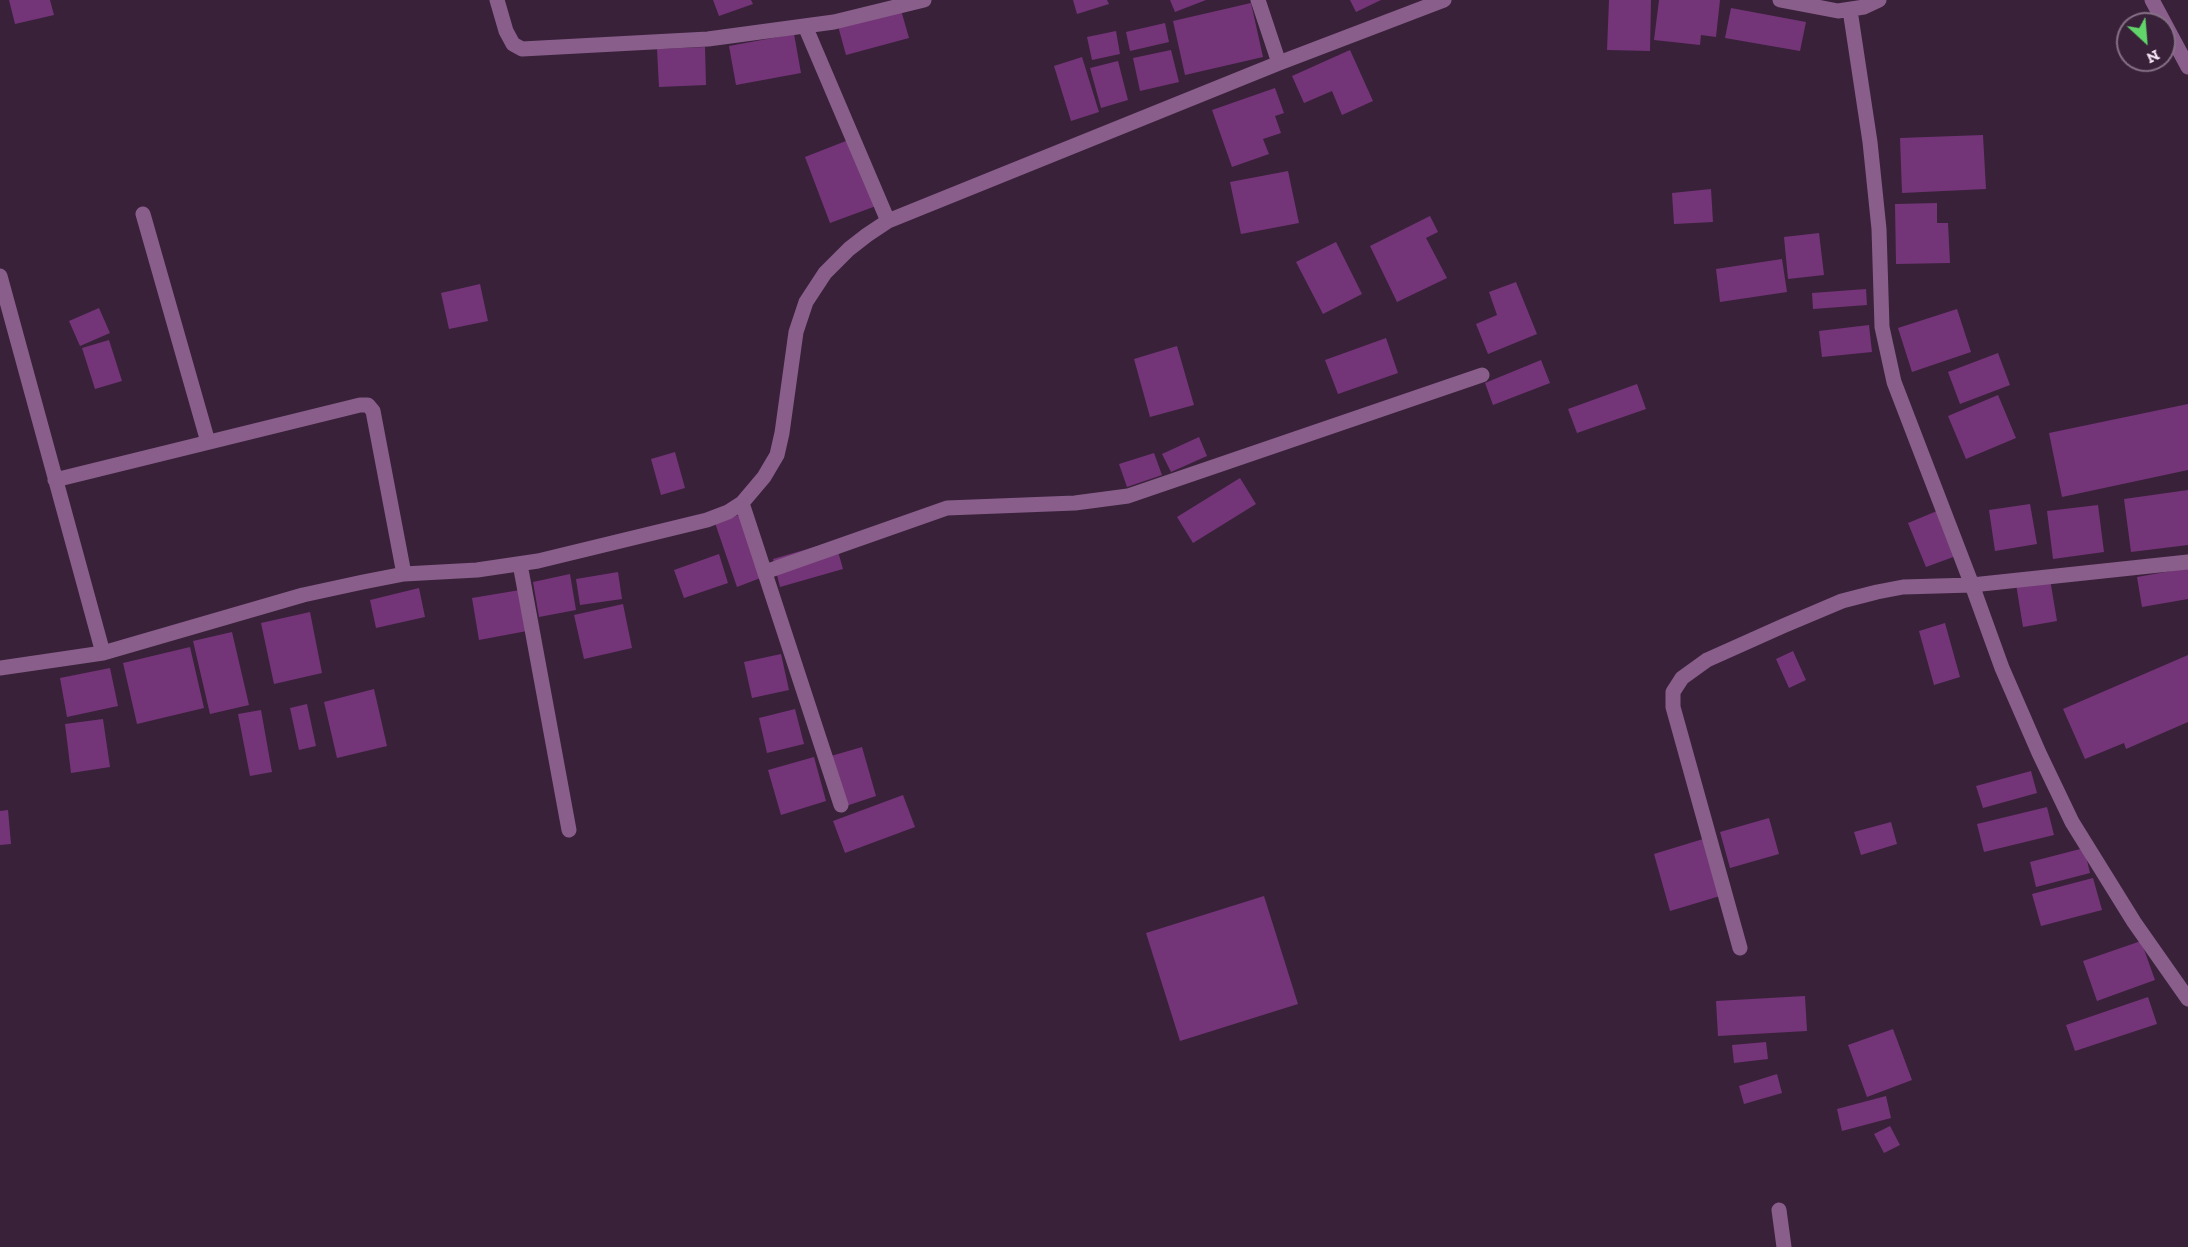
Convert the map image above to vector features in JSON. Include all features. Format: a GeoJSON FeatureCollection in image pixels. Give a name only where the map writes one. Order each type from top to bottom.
{"type":"FeatureCollection","features":[{"type":"Feature","properties":{"kind":"street"},"geometry":{"type":"LineString","coordinates":[[497,0],[506,31],[513,44],[522,49],[708,39],[834,22],[924,0]]}},
{"type":"Feature","properties":{"kind":"street"},"geometry":{"type":"LineString","coordinates":[[1258,0],[1279,63]]}},
{"type":"Feature","properties":{"kind":"street"},"geometry":{"type":"LineString","coordinates":[[0,668],[103,653],[303,595],[404,574],[477,570],[520,564],[707,520],[728,512],[742,503],[764,477],[777,455],[795,332],[806,302],[825,273],[849,249],[888,221],[1279,63],[1444,0]]}},
{"type":"Feature","properties":{"kind":"street"},"geometry":{"type":"LineString","coordinates":[[1780,0],[1838,11],[1864,7],[1879,0]]}},
{"type":"Feature","properties":{"kind":"street"},"geometry":{"type":"LineString","coordinates":[[2152,0],[2188,67]]}},
{"type":"Feature","properties":{"kind":"street"},"geometry":{"type":"LineString","coordinates":[[1850,10],[1871,153],[1879,229],[1882,327],[1894,382],[2002,668],[2072,822],[2134,922],[2188,999]]}},
{"type":"Feature","properties":{"kind":"street"},"geometry":{"type":"LineString","coordinates":[[805,26],[888,221]]}},
{"type":"Feature","properties":{"kind":"street"},"geometry":{"type":"LineString","coordinates":[[143,214],[208,442]]}},
{"type":"Feature","properties":{"kind":"street"},"geometry":{"type":"LineString","coordinates":[[0,276],[103,653]]}},
{"type":"Feature","properties":{"kind":"street"},"geometry":{"type":"LineString","coordinates":[[765,572],[947,508],[1075,503],[1128,496],[1482,375]]}},
{"type":"Feature","properties":{"kind":"street"},"geometry":{"type":"LineString","coordinates":[[56,480],[360,405],[368,405],[373,411],[404,574]]}},
{"type":"Feature","properties":{"kind":"street"},"geometry":{"type":"LineString","coordinates":[[742,503],[841,805]]}},
{"type":"Feature","properties":{"kind":"street"},"geometry":{"type":"LineString","coordinates":[[1740,948],[1673,707],[1673,692],[1682,678],[1707,660],[1842,601],[1877,592],[1904,587],[1972,585],[2188,562]]}},
{"type":"Feature","properties":{"kind":"street"},"geometry":{"type":"LineString","coordinates":[[520,564],[569,830]]}},
{"type":"Feature","properties":{"kind":"street"},"geometry":{"type":"LineString","coordinates":[[1779,1210],[1784,1247]]}},
{"type":"Feature","properties":{"kind":"building"},"geometry":{"type":"Polygon","coordinates":[[[9,0],[50,0],[54,15],[15,24],[9,0]]]}},
{"type":"Feature","properties":{"kind":"building"},"geometry":{"type":"Polygon","coordinates":[[[713,0],[751,0],[753,4],[719,16],[713,0]]]}},
{"type":"Feature","properties":{"kind":"building"},"geometry":{"type":"Polygon","coordinates":[[[1073,0],[1107,0],[1109,4],[1077,14],[1073,0]]]}},
{"type":"Feature","properties":{"kind":"building"},"geometry":{"type":"Polygon","coordinates":[[[1170,0],[1206,0],[1175,12],[1170,0]]]}},
{"type":"Feature","properties":{"kind":"building"},"geometry":{"type":"Polygon","coordinates":[[[1350,0],[1381,0],[1356,12],[1350,0]]]}},
{"type":"Feature","properties":{"kind":"building"},"geometry":{"type":"Polygon","coordinates":[[[1609,0],[1651,0],[1650,51],[1607,50],[1609,0]]]}},
{"type":"Feature","properties":{"kind":"building"},"geometry":{"type":"Polygon","coordinates":[[[1659,0],[1720,0],[1716,37],[1701,35],[1700,45],[1654,40],[1659,0]]]}},
{"type":"Feature","properties":{"kind":"building"},"geometry":{"type":"Polygon","coordinates":[[[1251,3],[1263,57],[1185,75],[1173,21],[1251,3]]]}},
{"type":"Feature","properties":{"kind":"building"},"geometry":{"type":"Polygon","coordinates":[[[1731,8],[1806,22],[1800,51],[1725,38],[1731,8]]]}},
{"type":"Feature","properties":{"kind":"building"},"geometry":{"type":"Polygon","coordinates":[[[901,10],[909,38],[846,55],[838,26],[901,10]]]}},
{"type":"Feature","properties":{"kind":"building"},"geometry":{"type":"Polygon","coordinates":[[[1165,23],[1169,42],[1130,51],[1126,32],[1165,23]]]}},
{"type":"Feature","properties":{"kind":"building"},"geometry":{"type":"Polygon","coordinates":[[[1116,31],[1120,54],[1092,60],[1087,37],[1116,31]]]}},
{"type":"Feature","properties":{"kind":"building"},"geometry":{"type":"Polygon","coordinates":[[[794,34],[801,73],[736,85],[729,46],[794,34]]]}},
{"type":"Feature","properties":{"kind":"building"},"geometry":{"type":"Polygon","coordinates":[[[705,47],[706,85],[659,87],[657,49],[705,47]]]}},
{"type":"Feature","properties":{"kind":"building"},"geometry":{"type":"Polygon","coordinates":[[[1171,50],[1179,82],[1140,91],[1133,58],[1171,50]]]}},
{"type":"Feature","properties":{"kind":"building"},"geometry":{"type":"Polygon","coordinates":[[[1350,50],[1373,101],[1342,115],[1332,91],[1304,103],[1292,76],[1350,50]]]}},
{"type":"Feature","properties":{"kind":"building"},"geometry":{"type":"Polygon","coordinates":[[[1082,57],[1099,112],[1071,121],[1054,66],[1082,57]]]}},
{"type":"Feature","properties":{"kind":"building"},"geometry":{"type":"Polygon","coordinates":[[[1118,61],[1128,100],[1101,108],[1090,68],[1118,61]]]}},
{"type":"Feature","properties":{"kind":"building"},"geometry":{"type":"Polygon","coordinates":[[[1275,88],[1284,113],[1275,116],[1281,133],[1263,139],[1269,154],[1232,167],[1212,110],[1275,88]]]}},
{"type":"Feature","properties":{"kind":"building"},"geometry":{"type":"Polygon","coordinates":[[[1983,135],[1986,189],[1902,193],[1900,138],[1983,135]]]}},
{"type":"Feature","properties":{"kind":"building"},"geometry":{"type":"Polygon","coordinates":[[[851,139],[876,206],[830,223],[805,157],[851,139]]]}},
{"type":"Feature","properties":{"kind":"building"},"geometry":{"type":"Polygon","coordinates":[[[1288,171],[1299,223],[1241,234],[1230,182],[1288,171]]]}},
{"type":"Feature","properties":{"kind":"building"},"geometry":{"type":"Polygon","coordinates":[[[1711,189],[1713,222],[1674,224],[1672,193],[1711,189]]]}},
{"type":"Feature","properties":{"kind":"building"},"geometry":{"type":"Polygon","coordinates":[[[1937,203],[1937,223],[1948,223],[1950,263],[1896,264],[1895,204],[1937,203]]]}},
{"type":"Feature","properties":{"kind":"building"},"geometry":{"type":"Polygon","coordinates":[[[1430,216],[1438,232],[1426,238],[1447,278],[1397,302],[1370,246],[1430,216]]]}},
{"type":"Feature","properties":{"kind":"building"},"geometry":{"type":"Polygon","coordinates":[[[1819,233],[1824,275],[1788,279],[1784,237],[1819,233]]]}},
{"type":"Feature","properties":{"kind":"building"},"geometry":{"type":"Polygon","coordinates":[[[1336,242],[1362,294],[1323,314],[1296,262],[1336,242]]]}},
{"type":"Feature","properties":{"kind":"building"},"geometry":{"type":"Polygon","coordinates":[[[1782,259],[1787,292],[1720,302],[1716,269],[1782,259]]]}},
{"type":"Feature","properties":{"kind":"building"},"geometry":{"type":"Polygon","coordinates":[[[1516,282],[1537,334],[1488,354],[1476,324],[1497,315],[1489,292],[1516,282]]]}},
{"type":"Feature","properties":{"kind":"building"},"geometry":{"type":"Polygon","coordinates":[[[480,284],[488,321],[449,329],[441,293],[480,284]]]}},
{"type":"Feature","properties":{"kind":"building"},"geometry":{"type":"Polygon","coordinates":[[[1866,289],[1867,305],[1813,309],[1812,293],[1866,289]]]}},
{"type":"Feature","properties":{"kind":"building"},"geometry":{"type":"Polygon","coordinates":[[[99,308],[110,333],[80,346],[69,321],[99,308]]]}},
{"type":"Feature","properties":{"kind":"building"},"geometry":{"type":"Polygon","coordinates":[[[1957,309],[1971,352],[1912,372],[1898,328],[1957,309]]]}},
{"type":"Feature","properties":{"kind":"building"},"geometry":{"type":"Polygon","coordinates":[[[1869,325],[1872,352],[1822,357],[1819,331],[1869,325]]]}},
{"type":"Feature","properties":{"kind":"building"},"geometry":{"type":"Polygon","coordinates":[[[1386,338],[1398,373],[1338,394],[1325,360],[1386,338]]]}},
{"type":"Feature","properties":{"kind":"building"},"geometry":{"type":"Polygon","coordinates":[[[109,340],[122,381],[95,389],[82,348],[109,340]]]}},
{"type":"Feature","properties":{"kind":"building"},"geometry":{"type":"Polygon","coordinates":[[[1177,346],[1194,405],[1150,417],[1134,359],[1177,346]]]}},
{"type":"Feature","properties":{"kind":"building"},"geometry":{"type":"Polygon","coordinates":[[[1998,353],[2010,385],[1960,404],[1948,372],[1998,353]]]}},
{"type":"Feature","properties":{"kind":"building"},"geometry":{"type":"Polygon","coordinates":[[[1541,360],[1550,383],[1493,405],[1485,383],[1541,360]]]}},
{"type":"Feature","properties":{"kind":"building"},"geometry":{"type":"Polygon","coordinates":[[[1637,384],[1646,409],[1577,433],[1568,409],[1637,384]]]}},
{"type":"Feature","properties":{"kind":"building"},"geometry":{"type":"Polygon","coordinates":[[[1998,395],[2016,438],[1966,459],[1948,416],[1998,395]]]}},
{"type":"Feature","properties":{"kind":"building"},"geometry":{"type":"Polygon","coordinates":[[[2188,404],[2188,470],[2062,497],[2049,433],[2188,404]]]}},
{"type":"Feature","properties":{"kind":"building"},"geometry":{"type":"Polygon","coordinates":[[[1199,437],[1207,456],[1171,472],[1162,454],[1199,437]]]}},
{"type":"Feature","properties":{"kind":"building"},"geometry":{"type":"Polygon","coordinates":[[[675,452],[685,488],[661,495],[651,459],[675,452]]]}},
{"type":"Feature","properties":{"kind":"building"},"geometry":{"type":"Polygon","coordinates":[[[1154,453],[1162,475],[1127,487],[1119,464],[1154,453]]]}},
{"type":"Feature","properties":{"kind":"building"},"geometry":{"type":"Polygon","coordinates":[[[1240,478],[1256,504],[1193,543],[1177,517],[1240,478]]]}},
{"type":"Feature","properties":{"kind":"building"},"geometry":{"type":"Polygon","coordinates":[[[2188,490],[2188,545],[2131,552],[2124,499],[2188,490]]]}},
{"type":"Feature","properties":{"kind":"building"},"geometry":{"type":"Polygon","coordinates":[[[2030,504],[2037,544],[1995,551],[1989,510],[2030,504]]]}},
{"type":"Feature","properties":{"kind":"building"},"geometry":{"type":"Polygon","coordinates":[[[2098,505],[2104,552],[2053,559],[2047,511],[2098,505]]]}},
{"type":"Feature","properties":{"kind":"building"},"geometry":{"type":"Polygon","coordinates":[[[1937,511],[1956,556],[1926,567],[1908,523],[1937,511]]]}},
{"type":"Feature","properties":{"kind":"building"},"geometry":{"type":"Polygon","coordinates":[[[742,514],[763,577],[737,587],[715,523],[742,514]]]}},
{"type":"Feature","properties":{"kind":"building"},"geometry":{"type":"Polygon","coordinates":[[[835,541],[843,569],[780,587],[773,559],[835,541]]]}},
{"type":"Feature","properties":{"kind":"building"},"geometry":{"type":"Polygon","coordinates":[[[719,554],[728,583],[684,598],[674,570],[719,554]]]}},
{"type":"Feature","properties":{"kind":"building"},"geometry":{"type":"Polygon","coordinates":[[[2188,568],[2188,599],[2142,607],[2137,577],[2188,568]]]}},
{"type":"Feature","properties":{"kind":"building"},"geometry":{"type":"Polygon","coordinates":[[[618,572],[622,599],[580,605],[576,579],[618,572]]]}},
{"type":"Feature","properties":{"kind":"building"},"geometry":{"type":"Polygon","coordinates":[[[570,574],[576,610],[539,617],[533,582],[570,574]]]}},
{"type":"Feature","properties":{"kind":"building"},"geometry":{"type":"Polygon","coordinates":[[[2050,579],[2057,621],[2023,627],[2016,584],[2050,579]]]}},
{"type":"Feature","properties":{"kind":"building"},"geometry":{"type":"Polygon","coordinates":[[[419,588],[425,617],[376,628],[370,600],[419,588]]]}},
{"type":"Feature","properties":{"kind":"building"},"geometry":{"type":"Polygon","coordinates":[[[520,590],[527,631],[479,640],[472,598],[520,590]]]}},
{"type":"Feature","properties":{"kind":"building"},"geometry":{"type":"Polygon","coordinates":[[[623,604],[632,648],[584,659],[574,615],[623,604]]]}},
{"type":"Feature","properties":{"kind":"building"},"geometry":{"type":"Polygon","coordinates":[[[310,612],[322,673],[274,684],[261,623],[310,612]]]}},
{"type":"Feature","properties":{"kind":"building"},"geometry":{"type":"Polygon","coordinates":[[[1945,623],[1960,677],[1934,685],[1919,631],[1945,623]]]}},
{"type":"Feature","properties":{"kind":"building"},"geometry":{"type":"Polygon","coordinates":[[[232,632],[249,705],[210,714],[193,641],[232,632]]]}},
{"type":"Feature","properties":{"kind":"building"},"geometry":{"type":"Polygon","coordinates":[[[190,647],[204,708],[137,724],[123,663],[190,647]]]}},
{"type":"Feature","properties":{"kind":"building"},"geometry":{"type":"Polygon","coordinates":[[[1793,651],[1806,680],[1789,688],[1776,659],[1793,651]]]}},
{"type":"Feature","properties":{"kind":"building"},"geometry":{"type":"Polygon","coordinates":[[[781,654],[789,690],[752,698],[744,662],[781,654]]]}},
{"type":"Feature","properties":{"kind":"building"},"geometry":{"type":"Polygon","coordinates":[[[2188,655],[2188,722],[2126,749],[2124,743],[2085,759],[2063,709],[2188,655]]]}},
{"type":"Feature","properties":{"kind":"building"},"geometry":{"type":"Polygon","coordinates":[[[110,668],[118,706],[67,717],[60,678],[110,668]]]}},
{"type":"Feature","properties":{"kind":"building"},"geometry":{"type":"Polygon","coordinates":[[[374,689],[387,746],[337,758],[324,702],[374,689]]]}},
{"type":"Feature","properties":{"kind":"building"},"geometry":{"type":"Polygon","coordinates":[[[307,704],[316,746],[299,750],[290,708],[307,704]]]}},
{"type":"Feature","properties":{"kind":"building"},"geometry":{"type":"Polygon","coordinates":[[[795,709],[804,744],[767,753],[759,718],[795,709]]]}},
{"type":"Feature","properties":{"kind":"building"},"geometry":{"type":"Polygon","coordinates":[[[261,710],[272,772],[250,776],[238,714],[261,710]]]}},
{"type":"Feature","properties":{"kind":"building"},"geometry":{"type":"Polygon","coordinates":[[[103,719],[110,767],[71,773],[65,724],[103,719]]]}},
{"type":"Feature","properties":{"kind":"building"},"geometry":{"type":"Polygon","coordinates":[[[862,747],[876,796],[846,806],[831,756],[862,747]]]}},
{"type":"Feature","properties":{"kind":"building"},"geometry":{"type":"Polygon","coordinates":[[[814,757],[826,801],[781,815],[768,770],[814,757]]]}},
{"type":"Feature","properties":{"kind":"building"},"geometry":{"type":"Polygon","coordinates":[[[2031,771],[2037,793],[1983,808],[1976,786],[2031,771]]]}},
{"type":"Feature","properties":{"kind":"building"},"geometry":{"type":"Polygon","coordinates":[[[903,795],[915,827],[845,853],[833,821],[903,795]]]}},
{"type":"Feature","properties":{"kind":"building"},"geometry":{"type":"Polygon","coordinates":[[[2047,807],[2054,835],[1984,852],[1977,824],[2047,807]]]}},
{"type":"Feature","properties":{"kind":"building"},"geometry":{"type":"Polygon","coordinates":[[[8,810],[11,844],[0,845],[0,811],[8,810]]]}},
{"type":"Feature","properties":{"kind":"building"},"geometry":{"type":"Polygon","coordinates":[[[1769,818],[1779,854],[1730,868],[1720,832],[1769,818]]]}},
{"type":"Feature","properties":{"kind":"building"},"geometry":{"type":"Polygon","coordinates":[[[1891,822],[1897,844],[1861,855],[1854,832],[1891,822]]]}},
{"type":"Feature","properties":{"kind":"building"},"geometry":{"type":"Polygon","coordinates":[[[1703,839],[1720,896],[1670,911],[1654,854],[1703,839]]]}},
{"type":"Feature","properties":{"kind":"building"},"geometry":{"type":"Polygon","coordinates":[[[2084,848],[2090,873],[2036,887],[2030,862],[2084,848]]]}},
{"type":"Feature","properties":{"kind":"building"},"geometry":{"type":"Polygon","coordinates":[[[2093,878],[2102,910],[2041,926],[2032,894],[2093,878]]]}},
{"type":"Feature","properties":{"kind":"building"},"geometry":{"type":"Polygon","coordinates":[[[1264,896],[1298,1004],[1180,1041],[1146,933],[1264,896]]]}},
{"type":"Feature","properties":{"kind":"building"},"geometry":{"type":"Polygon","coordinates":[[[2141,941],[2155,980],[2097,1001],[2083,961],[2141,941]]]}},
{"type":"Feature","properties":{"kind":"building"},"geometry":{"type":"Polygon","coordinates":[[[1805,996],[1807,1031],[1718,1036],[1716,1001],[1805,996]]]}},
{"type":"Feature","properties":{"kind":"building"},"geometry":{"type":"Polygon","coordinates":[[[2148,997],[2157,1024],[2075,1051],[2066,1025],[2148,997]]]}},
{"type":"Feature","properties":{"kind":"building"},"geometry":{"type":"Polygon","coordinates":[[[1893,1029],[1912,1080],[1867,1097],[1848,1045],[1893,1029]]]}},
{"type":"Feature","properties":{"kind":"building"},"geometry":{"type":"Polygon","coordinates":[[[1766,1042],[1768,1059],[1734,1063],[1732,1045],[1766,1042]]]}},
{"type":"Feature","properties":{"kind":"building"},"geometry":{"type":"Polygon","coordinates":[[[1777,1074],[1782,1093],[1744,1104],[1739,1086],[1777,1074]]]}},
{"type":"Feature","properties":{"kind":"building"},"geometry":{"type":"Polygon","coordinates":[[[1886,1096],[1891,1118],[1842,1131],[1837,1109],[1886,1096]]]}},
{"type":"Feature","properties":{"kind":"building"},"geometry":{"type":"Polygon","coordinates":[[[1890,1126],[1900,1145],[1884,1153],[1874,1134],[1890,1126]]]}}]}
